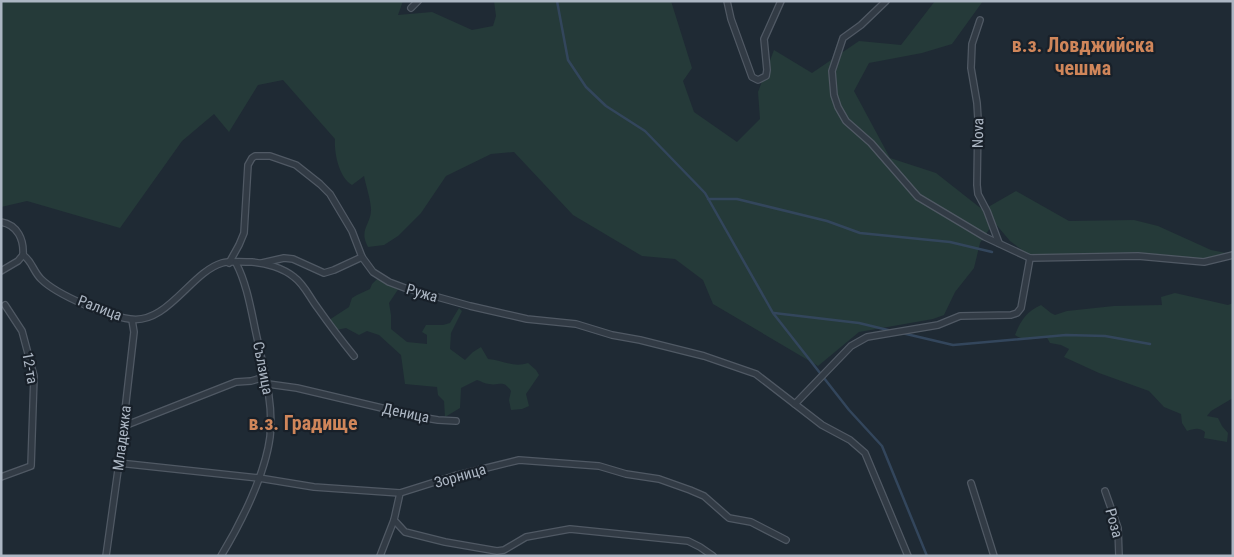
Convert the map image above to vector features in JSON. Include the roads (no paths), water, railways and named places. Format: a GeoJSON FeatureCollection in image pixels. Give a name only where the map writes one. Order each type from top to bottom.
{"type":"FeatureCollection","features":[{"type":"Feature","properties":{"kind":"street"},"geometry":{"type":"LineString","coordinates":[[411,8],[418,1]]}},
{"type":"Feature","properties":{"kind":"street"},"geometry":{"type":"LineString","coordinates":[[727,1],[731,19],[752,76],[758,80],[766,76],[764,38],[781,1]]}},
{"type":"Feature","properties":{"kind":"street"},"geometry":{"type":"LineString","coordinates":[[886,1],[861,25],[843,38],[835,59],[832,77],[834,95],[846,121],[871,143],[918,197],[985,237],[1030,258],[1138,256],[1204,262],[1233,255]]}},
{"type":"Feature","properties":{"kind":"street","name":"Nova"},"geometry":{"type":"LineString","coordinates":[[980,20],[972,44],[971,68],[978,119],[977,185],[978,194],[987,211],[999,243]]}},
{"type":"Feature","properties":{"kind":"street","name":"Ружа"},"geometry":{"type":"LineString","coordinates":[[229,262],[239,246],[244,233],[248,165],[252,158],[255,156],[270,156],[296,165],[330,194],[352,231],[362,256],[378,276],[405,288],[470,306],[527,318],[576,324],[612,335],[704,356],[756,374],[822,425],[850,440],[865,453],[908,556]]}},
{"type":"Feature","properties":{"kind":"street"},"geometry":{"type":"LineString","coordinates":[[1,222],[9,224],[15,229],[20,237],[23,248],[22,255],[18,261],[1,271]]}},
{"type":"Feature","properties":{"kind":"street","name":"Ралица"},"geometry":{"type":"LineString","coordinates":[[22,255],[28,259],[40,278],[48,285],[89,306],[132,320],[149,317],[157,313],[215,266],[229,262]]}},
{"type":"Feature","properties":{"kind":"street"},"geometry":{"type":"LineString","coordinates":[[262,263],[292,258],[324,273],[362,256]]}},
{"type":"Feature","properties":{"kind":"street"},"geometry":{"type":"LineString","coordinates":[[795,404],[850,346],[867,337],[938,326],[960,316],[1011,315],[1017,313],[1021,308],[1030,258]]}},
{"type":"Feature","properties":{"kind":"street"},"geometry":{"type":"LineString","coordinates":[[229,262],[262,263],[284,271],[295,278],[336,335],[354,356]]}},
{"type":"Feature","properties":{"kind":"street","name":"Сълзица"},"geometry":{"type":"LineString","coordinates":[[221,556],[244,517],[264,464],[270,437],[268,384],[241,274],[236,263]]}},
{"type":"Feature","properties":{"kind":"street","name":"12-та"},"geometry":{"type":"LineString","coordinates":[[1,477],[30,466],[34,376],[22,331],[6,305]]}},
{"type":"Feature","properties":{"kind":"street","name":"Младежка"},"geometry":{"type":"LineString","coordinates":[[106,556],[120,463],[134,332],[132,320]]}},
{"type":"Feature","properties":{"kind":"street"},"geometry":{"type":"LineString","coordinates":[[124,426],[236,382],[252,381],[265,377]]}},
{"type":"Feature","properties":{"kind":"street","name":"Деница"},"geometry":{"type":"LineString","coordinates":[[268,384],[297,388],[420,417],[456,421]]}},
{"type":"Feature","properties":{"kind":"street","name":"Зорница"},"geometry":{"type":"LineString","coordinates":[[120,463],[259,478],[314,487],[400,493],[454,476],[519,460],[599,466],[659,479],[690,490],[704,496],[729,518],[751,522],[786,540]]}},
{"type":"Feature","properties":{"kind":"street"},"geometry":{"type":"LineString","coordinates":[[971,484],[994,556]]}},
{"type":"Feature","properties":{"kind":"street","name":"Роза"},"geometry":{"type":"LineString","coordinates":[[1105,491],[1118,528],[1119,556]]}},
{"type":"Feature","properties":{"kind":"street"},"geometry":{"type":"LineString","coordinates":[[380,556],[394,520],[400,493]]}},
{"type":"Feature","properties":{"kind":"street"},"geometry":{"type":"LineString","coordinates":[[394,520],[405,532],[486,553],[504,550],[526,537],[570,529],[688,542],[714,556]]}},
{"type":"Feature","properties":{"kind":"waterway"},"geometry":{"type":"LineString","coordinates":[[557,1],[568,60],[586,87],[606,106],[645,131],[705,193],[773,313],[849,410],[882,446],[927,556]]}},
{"type":"Feature","properties":{"kind":"waterway"},"geometry":{"type":"LineString","coordinates":[[708,199],[737,199],[827,221],[860,233],[950,242],[992,252]]}},
{"type":"Feature","properties":{"kind":"waterway"},"geometry":{"type":"LineString","coordinates":[[774,313],[859,323],[892,331]]}},
{"type":"Feature","properties":{"kind":"waterway"},"geometry":{"type":"LineString","coordinates":[[902,333],[953,345],[1066,335],[1105,336],[1150,344]]}},
{"type":"Feature","properties":{"kind":"district","name":"в.з. Ловджийска чешма"},"geometry":{"type":"Point","coordinates":[1083,56]}},
{"type":"Feature","properties":{"kind":"district","name":"в.з. Градище"},"geometry":{"type":"Point","coordinates":[303,423]}}]}
